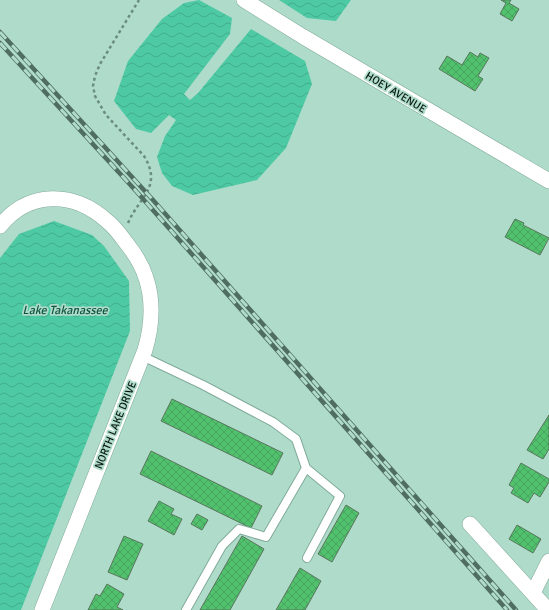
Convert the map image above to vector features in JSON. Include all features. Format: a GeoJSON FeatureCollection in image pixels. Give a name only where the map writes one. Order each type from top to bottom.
{"type":"FeatureCollection","features":[{"type":"Feature","properties":{"kind":"street","name":"HOEY AVENUE"},"geometry":{"type":"LineString","coordinates":[[244,0],[308,40],[549,181]]}},
{"type":"Feature","properties":{"kind":"street","name":"NORTH LAKE DRIVE"},"geometry":{"type":"LineString","coordinates":[[0,226],[12,213],[26,204],[55,198],[82,204],[92,209],[112,225],[124,240],[141,266],[151,295],[151,326],[148,339],[42,610]]}},
{"type":"Feature","properties":{"kind":"street"},"geometry":{"type":"LineString","coordinates":[[470,524],[548,610]]}},
{"type":"Feature","properties":{"kind":"street"},"geometry":{"type":"LineString","coordinates":[[533,593],[549,561]]}},
{"type":"Feature","properties":{"kind":"lane"},"geometry":{"type":"LineString","coordinates":[[142,356],[203,385],[273,422],[296,439],[306,468],[340,496],[306,558]]}},
{"type":"Feature","properties":{"kind":"lane"},"geometry":{"type":"LineString","coordinates":[[186,610],[222,546],[239,529],[266,537],[306,468]]}},
{"type":"Feature","properties":{"kind":"path"},"geometry":{"type":"LineString","coordinates":[[124,240],[126,228],[131,216],[138,203],[149,190],[151,184],[150,171],[144,156],[102,110],[95,96],[93,86],[100,64],[139,0]]}},
{"type":"Feature","properties":{"kind":"water"},"geometry":{"type":"Polygon","coordinates":[[[199,0],[232,18],[230,34],[184,94],[190,100],[198,93],[251,29],[305,61],[312,84],[286,148],[257,180],[193,195],[172,186],[162,173],[157,157],[165,136],[176,120],[169,115],[151,133],[136,129],[114,101],[128,61],[162,19],[184,3],[199,0]]]}},
{"type":"Feature","properties":{"kind":"water"},"geometry":{"type":"Polygon","coordinates":[[[279,0],[351,0],[336,21],[307,18],[279,0]]]}},
{"type":"Feature","properties":{"kind":"water","name":"Lake Takanassee"},"geometry":{"type":"Polygon","coordinates":[[[54,221],[92,235],[104,246],[129,281],[130,331],[21,610],[0,610],[0,258],[19,234],[54,221]]]}},
{"type":"Feature","properties":{"kind":"building"},"geometry":{"type":"Polygon","coordinates":[[[501,0],[511,0],[509,3],[519,9],[512,21],[500,14],[506,3],[501,0]]]}},
{"type":"Feature","properties":{"kind":"building"},"geometry":{"type":"Polygon","coordinates":[[[470,52],[478,57],[480,53],[489,58],[478,76],[483,79],[475,91],[439,69],[447,56],[462,65],[470,52]]]}},
{"type":"Feature","properties":{"kind":"building"},"geometry":{"type":"Polygon","coordinates":[[[515,219],[524,223],[523,225],[549,238],[540,255],[505,237],[515,219]]]}},
{"type":"Feature","properties":{"kind":"building"},"geometry":{"type":"Polygon","coordinates":[[[172,399],[283,453],[272,475],[161,421],[172,399]]]}},
{"type":"Feature","properties":{"kind":"building"},"geometry":{"type":"Polygon","coordinates":[[[549,415],[549,449],[543,459],[527,450],[549,415]]]}},
{"type":"Feature","properties":{"kind":"building"},"geometry":{"type":"Polygon","coordinates":[[[151,451],[262,506],[251,528],[140,474],[151,451]]]}},
{"type":"Feature","properties":{"kind":"building"},"geometry":{"type":"Polygon","coordinates":[[[521,463],[549,479],[549,482],[540,497],[534,493],[528,503],[511,493],[514,488],[509,485],[521,463]]]}},
{"type":"Feature","properties":{"kind":"building"},"geometry":{"type":"Polygon","coordinates":[[[159,501],[174,509],[171,514],[182,519],[174,535],[148,521],[159,501]]]}},
{"type":"Feature","properties":{"kind":"building"},"geometry":{"type":"Polygon","coordinates":[[[346,505],[359,513],[332,562],[318,554],[346,505]]]}},
{"type":"Feature","properties":{"kind":"building"},"geometry":{"type":"Polygon","coordinates":[[[197,514],[208,520],[202,530],[191,524],[197,514]]]}},
{"type":"Feature","properties":{"kind":"building"},"geometry":{"type":"Polygon","coordinates":[[[517,525],[541,539],[533,553],[509,539],[517,525]]]}},
{"type":"Feature","properties":{"kind":"building"},"geometry":{"type":"Polygon","coordinates":[[[124,536],[143,544],[127,580],[108,572],[124,536]]]}},
{"type":"Feature","properties":{"kind":"building"},"geometry":{"type":"Polygon","coordinates":[[[242,536],[264,549],[230,610],[200,610],[242,536]]]}},
{"type":"Feature","properties":{"kind":"building"},"geometry":{"type":"Polygon","coordinates":[[[300,568],[321,581],[305,610],[276,610],[300,568]]]}},
{"type":"Feature","properties":{"kind":"building"},"geometry":{"type":"Polygon","coordinates":[[[107,584],[124,594],[117,607],[123,610],[88,610],[96,594],[100,596],[107,584]]]}},
{"type":"Feature","properties":{"kind":"railway"},"geometry":{"type":"LineString","coordinates":[[0,32],[153,200],[516,610]]}},
{"type":"Feature","properties":{"kind":"railway"},"geometry":{"type":"LineString","coordinates":[[0,43],[136,191],[507,610]]}}]}
